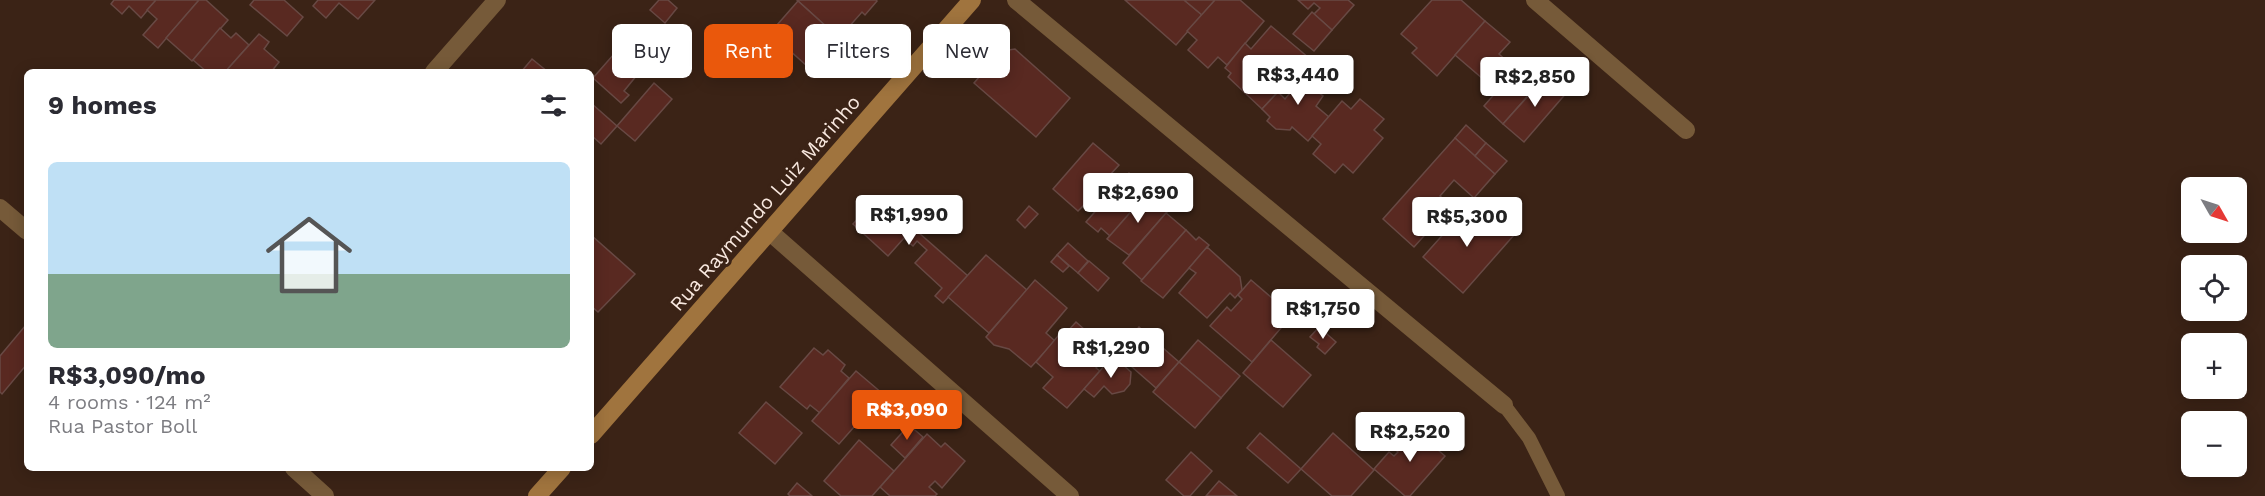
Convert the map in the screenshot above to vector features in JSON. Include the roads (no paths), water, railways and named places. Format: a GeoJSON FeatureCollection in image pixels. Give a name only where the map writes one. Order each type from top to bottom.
{"type":"FeatureCollection","features":[{"type":"Feature","properties":{"kind":"street","name":"Rua Raymundo Luiz Marinho"},"geometry":{"type":"LineString","coordinates":[[594,432],[972,0]]}},
{"type":"Feature","properties":{"kind":"street"},"geometry":{"type":"LineString","coordinates":[[1016,0],[1504,405]]}},
{"type":"Feature","properties":{"kind":"street"},"geometry":{"type":"LineString","coordinates":[[1535,0],[1686,130]]}},
{"type":"Feature","properties":{"kind":"street"},"geometry":{"type":"LineString","coordinates":[[436,69],[488,3]]}},
{"type":"Feature","properties":{"kind":"street"},"geometry":{"type":"LineString","coordinates":[[0,208],[24,228]]}},
{"type":"Feature","properties":{"kind":"street"},"geometry":{"type":"LineString","coordinates":[[770,232],[1070,496]]}},
{"type":"Feature","properties":{"kind":"street"},"geometry":{"type":"LineString","coordinates":[[297,471],[325,496]]}},
{"type":"Feature","properties":{"kind":"street"},"geometry":{"type":"LineString","coordinates":[[537,496],[559,471]]}},
{"type":"Feature","properties":{"kind":"lane"},"geometry":{"type":"LineString","coordinates":[[1504,405],[1529,438],[1558,496]]}}]}
